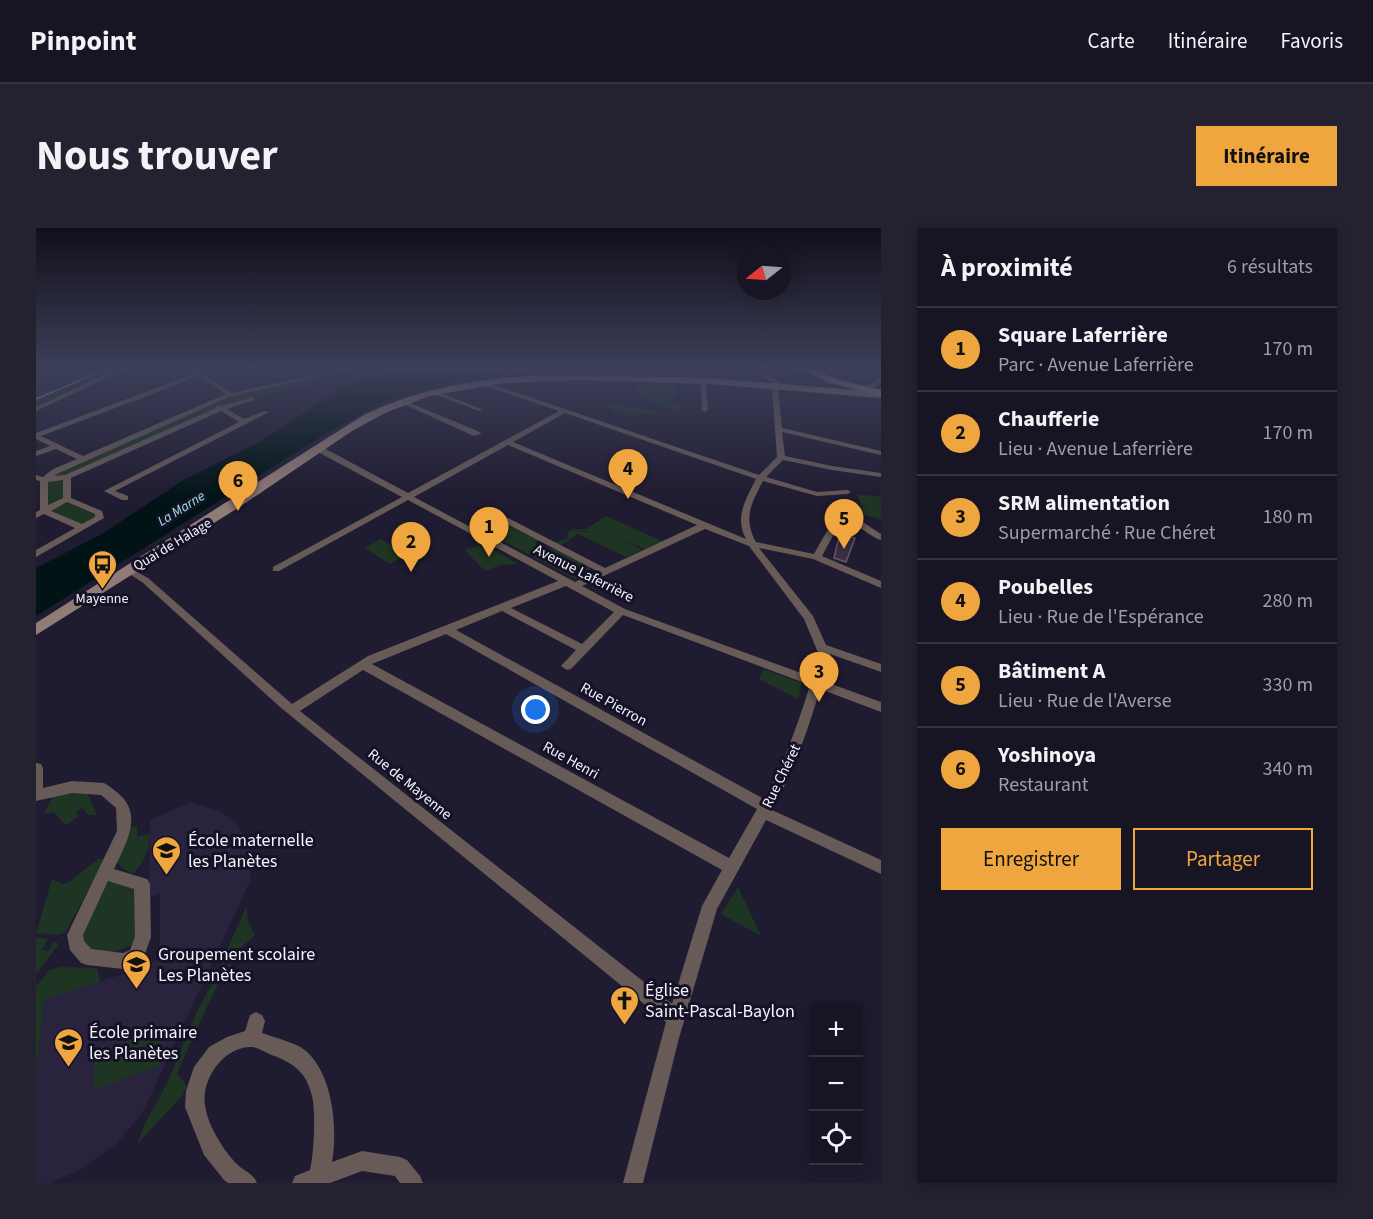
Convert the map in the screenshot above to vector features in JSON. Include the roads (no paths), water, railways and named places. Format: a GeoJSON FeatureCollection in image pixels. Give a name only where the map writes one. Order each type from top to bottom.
{"type":"FeatureCollection","features":[{"type":"Feature","properties":{"kind":"street"},"geometry":{"type":"LineString","coordinates":[[36,436],[98,413]]}},
{"type":"Feature","properties":{"kind":"street"},"geometry":{"type":"LineString","coordinates":[[40,478],[191,413]]}},
{"type":"Feature","properties":{"kind":"street"},"geometry":{"type":"LineString","coordinates":[[40,478],[67,477],[212,413]]}},
{"type":"Feature","properties":{"kind":"street"},"geometry":{"type":"LineString","coordinates":[[229,413],[244,422]]}},
{"type":"Feature","properties":{"kind":"street"},"geometry":{"type":"LineString","coordinates":[[125,498],[108,491],[265,413]]}},
{"type":"Feature","properties":{"kind":"street","name":"Quai de Halage"},"geometry":{"type":"LineString","coordinates":[[36,630],[128,570],[205,524],[362,421],[380,413]]}},
{"type":"Feature","properties":{"kind":"street"},"geometry":{"type":"LineString","coordinates":[[427,413],[477,434]]}},
{"type":"Feature","properties":{"kind":"street"},"geometry":{"type":"LineString","coordinates":[[276,569],[561,413]]}},
{"type":"Feature","properties":{"kind":"street"},"geometry":{"type":"LineString","coordinates":[[569,413],[807,492],[847,492]]}},
{"type":"Feature","properties":{"kind":"street"},"geometry":{"type":"LineString","coordinates":[[778,413],[781,457],[761,478],[748,501],[744,518],[745,530],[752,544],[798,600],[824,648],[881,668]]}},
{"type":"Feature","properties":{"kind":"street"},"geometry":{"type":"LineString","coordinates":[[779,429],[881,453]]}},
{"type":"Feature","properties":{"kind":"street"},"geometry":{"type":"LineString","coordinates":[[36,436],[83,459]]}},
{"type":"Feature","properties":{"kind":"street"},"geometry":{"type":"LineString","coordinates":[[508,442],[703,526],[752,544],[816,557],[881,585]]}},
{"type":"Feature","properties":{"kind":"street"},"geometry":{"type":"LineString","coordinates":[[36,454],[56,446]]}},
{"type":"Feature","properties":{"kind":"street","name":"Avenue Laferrière"},"geometry":{"type":"LineString","coordinates":[[319,449],[621,611],[881,707]]}},
{"type":"Feature","properties":{"kind":"street"},"geometry":{"type":"LineString","coordinates":[[781,457],[832,468],[881,474]]}},
{"type":"Feature","properties":{"kind":"street"},"geometry":{"type":"LineString","coordinates":[[67,477],[67,500]]}},
{"type":"Feature","properties":{"kind":"street"},"geometry":{"type":"LineString","coordinates":[[40,478],[40,513]]}},
{"type":"Feature","properties":{"kind":"street"},"geometry":{"type":"LineString","coordinates":[[40,513],[67,500]]}},
{"type":"Feature","properties":{"kind":"street"},"geometry":{"type":"LineString","coordinates":[[36,554],[101,516],[67,500]]}},
{"type":"Feature","properties":{"kind":"street"},"geometry":{"type":"LineString","coordinates":[[40,513],[79,526],[79,528]]}},
{"type":"Feature","properties":{"kind":"street"},"geometry":{"type":"LineString","coordinates":[[479,534],[505,520],[543,540],[541,543],[544,546],[555,546],[604,571]]}},
{"type":"Feature","properties":{"kind":"street"},"geometry":{"type":"LineString","coordinates":[[816,557],[829,532],[845,520],[855,522],[881,537]]}},
{"type":"Feature","properties":{"kind":"street"},"geometry":{"type":"LineString","coordinates":[[292,710],[362,664],[502,607],[604,571],[703,526]]}},
{"type":"Feature","properties":{"kind":"street","name":"Rue de Mayenne"},"geometry":{"type":"LineString","coordinates":[[128,570],[145,580],[292,710],[676,1019]]}},
{"type":"Feature","properties":{"kind":"street"},"geometry":{"type":"LineString","coordinates":[[502,607],[583,649]]}},
{"type":"Feature","properties":{"kind":"street"},"geometry":{"type":"LineString","coordinates":[[567,666],[621,611]]}},
{"type":"Feature","properties":{"kind":"street","name":"Rue Pierron"},"geometry":{"type":"LineString","coordinates":[[446,629],[765,810],[881,867]]}},
{"type":"Feature","properties":{"kind":"street","name":"Rue Chéret"},"geometry":{"type":"LineString","coordinates":[[633,1183],[676,1019],[710,906],[765,810],[794,751],[825,655],[824,648]]}},
{"type":"Feature","properties":{"kind":"street","name":"Rue Henri"},"geometry":{"type":"LineString","coordinates":[[362,664],[733,868]]}},
{"type":"Feature","properties":{"kind":"street"},"geometry":{"type":"LineString","coordinates":[[36,768],[36,788]]}},
{"type":"Feature","properties":{"kind":"street"},"geometry":{"type":"LineString","coordinates":[[36,795],[72,787],[104,789],[123,806],[124,831],[75,935],[76,944],[87,957],[123,961],[136,956],[143,937],[142,884],[105,873]]}},
{"type":"Feature","properties":{"kind":"street"},"geometry":{"type":"LineString","coordinates":[[247,1183],[231,1173],[211,1148],[195,1107],[195,1091],[201,1074],[215,1053],[254,1030],[298,1056],[310,1070],[322,1096],[324,1152],[313,1181]]}},
{"type":"Feature","properties":{"kind":"street"},"geometry":{"type":"LineString","coordinates":[[313,1181],[362,1161],[400,1167],[413,1183]]}},
{"type":"Feature","properties":{"kind":"water","name":"La Marne"},"geometry":{"type":"Polygon","coordinates":[[[305,413],[364,413],[330,431],[36,616],[36,568],[102,534],[182,481],[263,440],[305,413]]]}},
{"type":"Feature","properties":{"kind":"place","name":"Poubelles"},"geometry":{"type":"Point","coordinates":[628,499]}},
{"type":"Feature","properties":{"kind":"place","name":"Yoshinoya"},"geometry":{"type":"Point","coordinates":[238,511]}},
{"type":"Feature","properties":{"kind":"place","name":"Bâtiment A"},"geometry":{"type":"Point","coordinates":[844,549]}},
{"type":"Feature","properties":{"kind":"place","name":"Square Laferrière"},"geometry":{"type":"Point","coordinates":[489,557]}},
{"type":"Feature","properties":{"kind":"place","name":"Chaufferie"},"geometry":{"type":"Point","coordinates":[411,572]}},
{"type":"Feature","properties":{"kind":"place","name":"Mayenne"},"geometry":{"type":"Point","coordinates":[102,590]}},
{"type":"Feature","properties":{"kind":"place","name":"SRM alimentation"},"geometry":{"type":"Point","coordinates":[819,702]}},
{"type":"Feature","properties":{"kind":"place","name":"École maternelle les Planètes"},"geometry":{"type":"Point","coordinates":[167,876]}},
{"type":"Feature","properties":{"kind":"place","name":"Groupement scolaire Les Planètes"},"geometry":{"type":"Point","coordinates":[137,990]}},
{"type":"Feature","properties":{"kind":"place","name":"Église Saint-Pascal-Baylon"},"geometry":{"type":"Point","coordinates":[624,1026]}},
{"type":"Feature","properties":{"kind":"place","name":"École primaire les Planètes"},"geometry":{"type":"Point","coordinates":[68,1068]}}]}
